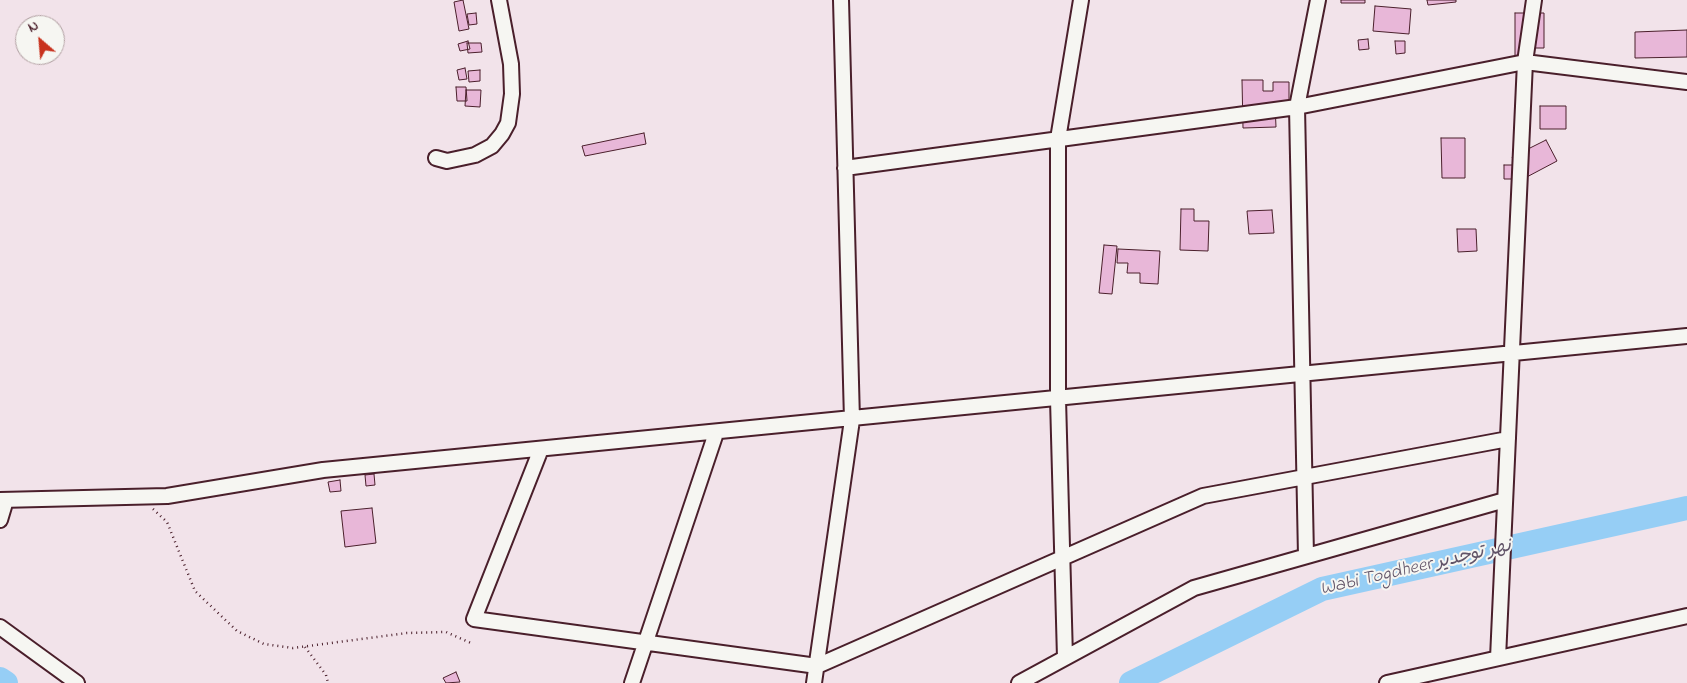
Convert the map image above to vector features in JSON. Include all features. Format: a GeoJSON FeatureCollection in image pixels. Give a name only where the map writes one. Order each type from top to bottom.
{"type":"FeatureCollection","features":[{"type":"Feature","properties":{"kind":"street"},"geometry":{"type":"LineString","coordinates":[[436,158],[447,161],[475,156],[492,146],[502,134],[508,122],[512,94],[510,64],[499,0]]}},
{"type":"Feature","properties":{"kind":"street"},"geometry":{"type":"LineString","coordinates":[[814,683],[852,420],[841,0]]}},
{"type":"Feature","properties":{"kind":"street"},"geometry":{"type":"LineString","coordinates":[[1065,658],[1058,399],[1058,139],[1081,0]]}},
{"type":"Feature","properties":{"kind":"street"},"geometry":{"type":"LineString","coordinates":[[1306,556],[1304,374],[1297,107],[1318,0]]}},
{"type":"Feature","properties":{"kind":"street"},"geometry":{"type":"LineString","coordinates":[[1498,658],[1525,62],[1534,0]]}},
{"type":"Feature","properties":{"kind":"street"},"geometry":{"type":"LineString","coordinates":[[845,168],[1297,107],[1525,62],[1687,82]]}},
{"type":"Feature","properties":{"kind":"street"},"geometry":{"type":"LineString","coordinates":[[0,520],[3,500],[167,496],[323,470],[852,420],[1687,336]]}},
{"type":"Feature","properties":{"kind":"street"},"geometry":{"type":"LineString","coordinates":[[632,683],[716,433]]}},
{"type":"Feature","properties":{"kind":"street"},"geometry":{"type":"LineString","coordinates":[[541,449],[474,619],[817,666],[1203,496],[1508,439]]}},
{"type":"Feature","properties":{"kind":"street"},"geometry":{"type":"LineString","coordinates":[[1019,683],[1194,588],[1505,500]]}},
{"type":"Feature","properties":{"kind":"street"},"geometry":{"type":"LineString","coordinates":[[1387,683],[1687,616]]}},
{"type":"Feature","properties":{"kind":"street"},"geometry":{"type":"LineString","coordinates":[[0,627],[77,683]]}},
{"type":"Feature","properties":{"kind":"path"},"geometry":{"type":"LineString","coordinates":[[142,497],[167,522],[195,591],[237,630],[264,644],[293,648],[417,632],[446,632],[470,643]]}},
{"type":"Feature","properties":{"kind":"path"},"geometry":{"type":"LineString","coordinates":[[305,647],[326,675],[328,683]]}},
{"type":"Feature","properties":{"kind":"building"},"geometry":{"type":"Polygon","coordinates":[[[463,0],[469,29],[459,31],[454,2],[463,0]]]}},
{"type":"Feature","properties":{"kind":"building"},"geometry":{"type":"Polygon","coordinates":[[[1341,0],[1365,0],[1365,3],[1341,3],[1341,0]]]}},
{"type":"Feature","properties":{"kind":"building"},"geometry":{"type":"Polygon","coordinates":[[[1427,0],[1456,0],[1456,2],[1428,5],[1427,0]]]}},
{"type":"Feature","properties":{"kind":"building"},"geometry":{"type":"Polygon","coordinates":[[[1375,6],[1411,9],[1409,34],[1373,31],[1375,6]]]}},
{"type":"Feature","properties":{"kind":"building"},"geometry":{"type":"Polygon","coordinates":[[[476,13],[477,24],[469,25],[467,14],[476,13]]]}},
{"type":"Feature","properties":{"kind":"building"},"geometry":{"type":"Polygon","coordinates":[[[1515,13],[1544,13],[1544,48],[1533,48],[1533,58],[1515,58],[1515,13]]]}},
{"type":"Feature","properties":{"kind":"building"},"geometry":{"type":"Polygon","coordinates":[[[1687,30],[1687,57],[1635,58],[1635,32],[1687,30]]]}},
{"type":"Feature","properties":{"kind":"building"},"geometry":{"type":"Polygon","coordinates":[[[1368,39],[1369,49],[1359,50],[1358,40],[1368,39]]]}},
{"type":"Feature","properties":{"kind":"building"},"geometry":{"type":"Polygon","coordinates":[[[468,41],[470,49],[460,51],[458,44],[468,41]]]}},
{"type":"Feature","properties":{"kind":"building"},"geometry":{"type":"Polygon","coordinates":[[[1395,41],[1405,41],[1405,53],[1396,54],[1395,41]]]}},
{"type":"Feature","properties":{"kind":"building"},"geometry":{"type":"Polygon","coordinates":[[[467,43],[481,43],[482,52],[468,53],[467,43]]]}},
{"type":"Feature","properties":{"kind":"building"},"geometry":{"type":"Polygon","coordinates":[[[465,68],[467,79],[459,80],[457,70],[465,68]]]}},
{"type":"Feature","properties":{"kind":"building"},"geometry":{"type":"Polygon","coordinates":[[[480,70],[480,81],[469,82],[468,71],[480,70]]]}},
{"type":"Feature","properties":{"kind":"building"},"geometry":{"type":"Polygon","coordinates":[[[1242,80],[1263,80],[1263,91],[1273,91],[1273,82],[1289,82],[1289,104],[1275,104],[1276,127],[1243,128],[1242,80]]]}},
{"type":"Feature","properties":{"kind":"building"},"geometry":{"type":"Polygon","coordinates":[[[456,87],[466,87],[467,101],[457,101],[456,87]]]}},
{"type":"Feature","properties":{"kind":"building"},"geometry":{"type":"Polygon","coordinates":[[[466,90],[481,90],[480,107],[465,106],[466,90]]]}},
{"type":"Feature","properties":{"kind":"building"},"geometry":{"type":"Polygon","coordinates":[[[1540,106],[1566,106],[1566,129],[1540,129],[1540,106]]]}},
{"type":"Feature","properties":{"kind":"building"},"geometry":{"type":"Polygon","coordinates":[[[644,133],[646,144],[585,156],[582,146],[644,133]]]}},
{"type":"Feature","properties":{"kind":"building"},"geometry":{"type":"Polygon","coordinates":[[[1441,138],[1465,138],[1465,178],[1442,178],[1441,138]]]}},
{"type":"Feature","properties":{"kind":"building"},"geometry":{"type":"Polygon","coordinates":[[[1546,140],[1557,161],[1523,179],[1512,157],[1546,140]]]}},
{"type":"Feature","properties":{"kind":"building"},"geometry":{"type":"Polygon","coordinates":[[[1504,165],[1513,165],[1513,179],[1504,179],[1504,165]]]}},
{"type":"Feature","properties":{"kind":"building"},"geometry":{"type":"Polygon","coordinates":[[[1181,209],[1194,209],[1194,221],[1209,221],[1208,251],[1180,250],[1181,209]]]}},
{"type":"Feature","properties":{"kind":"building"},"geometry":{"type":"Polygon","coordinates":[[[1272,210],[1274,233],[1249,234],[1247,211],[1272,210]]]}},
{"type":"Feature","properties":{"kind":"building"},"geometry":{"type":"Polygon","coordinates":[[[1457,229],[1476,229],[1477,251],[1458,252],[1457,229]]]}},
{"type":"Feature","properties":{"kind":"building"},"geometry":{"type":"Polygon","coordinates":[[[1104,245],[1117,246],[1112,294],[1099,293],[1104,245]]]}},
{"type":"Feature","properties":{"kind":"building"},"geometry":{"type":"Polygon","coordinates":[[[1118,249],[1160,251],[1158,284],[1140,283],[1140,273],[1127,273],[1128,263],[1117,263],[1118,249]]]}},
{"type":"Feature","properties":{"kind":"building"},"geometry":{"type":"Polygon","coordinates":[[[374,474],[375,485],[366,486],[365,475],[374,474]]]}},
{"type":"Feature","properties":{"kind":"building"},"geometry":{"type":"Polygon","coordinates":[[[340,480],[341,491],[330,492],[328,482],[340,480]]]}},
{"type":"Feature","properties":{"kind":"building"},"geometry":{"type":"Polygon","coordinates":[[[372,508],[376,543],[345,547],[341,511],[372,508]]]}},
{"type":"Feature","properties":{"kind":"building"},"geometry":{"type":"Polygon","coordinates":[[[456,672],[460,682],[446,683],[443,678],[456,672]]]}},
{"type":"Feature","properties":{"kind":"waterway","name":"Wabi Togdheer نهر توجدير"},"geometry":{"type":"LineString","coordinates":[[1131,683],[1322,589],[1687,508]]}},
{"type":"Feature","properties":{"kind":"waterway","name":"Wabi Togdheer نهر توجدير"},"geometry":{"type":"LineString","coordinates":[[0,679],[6,683]]}}]}
